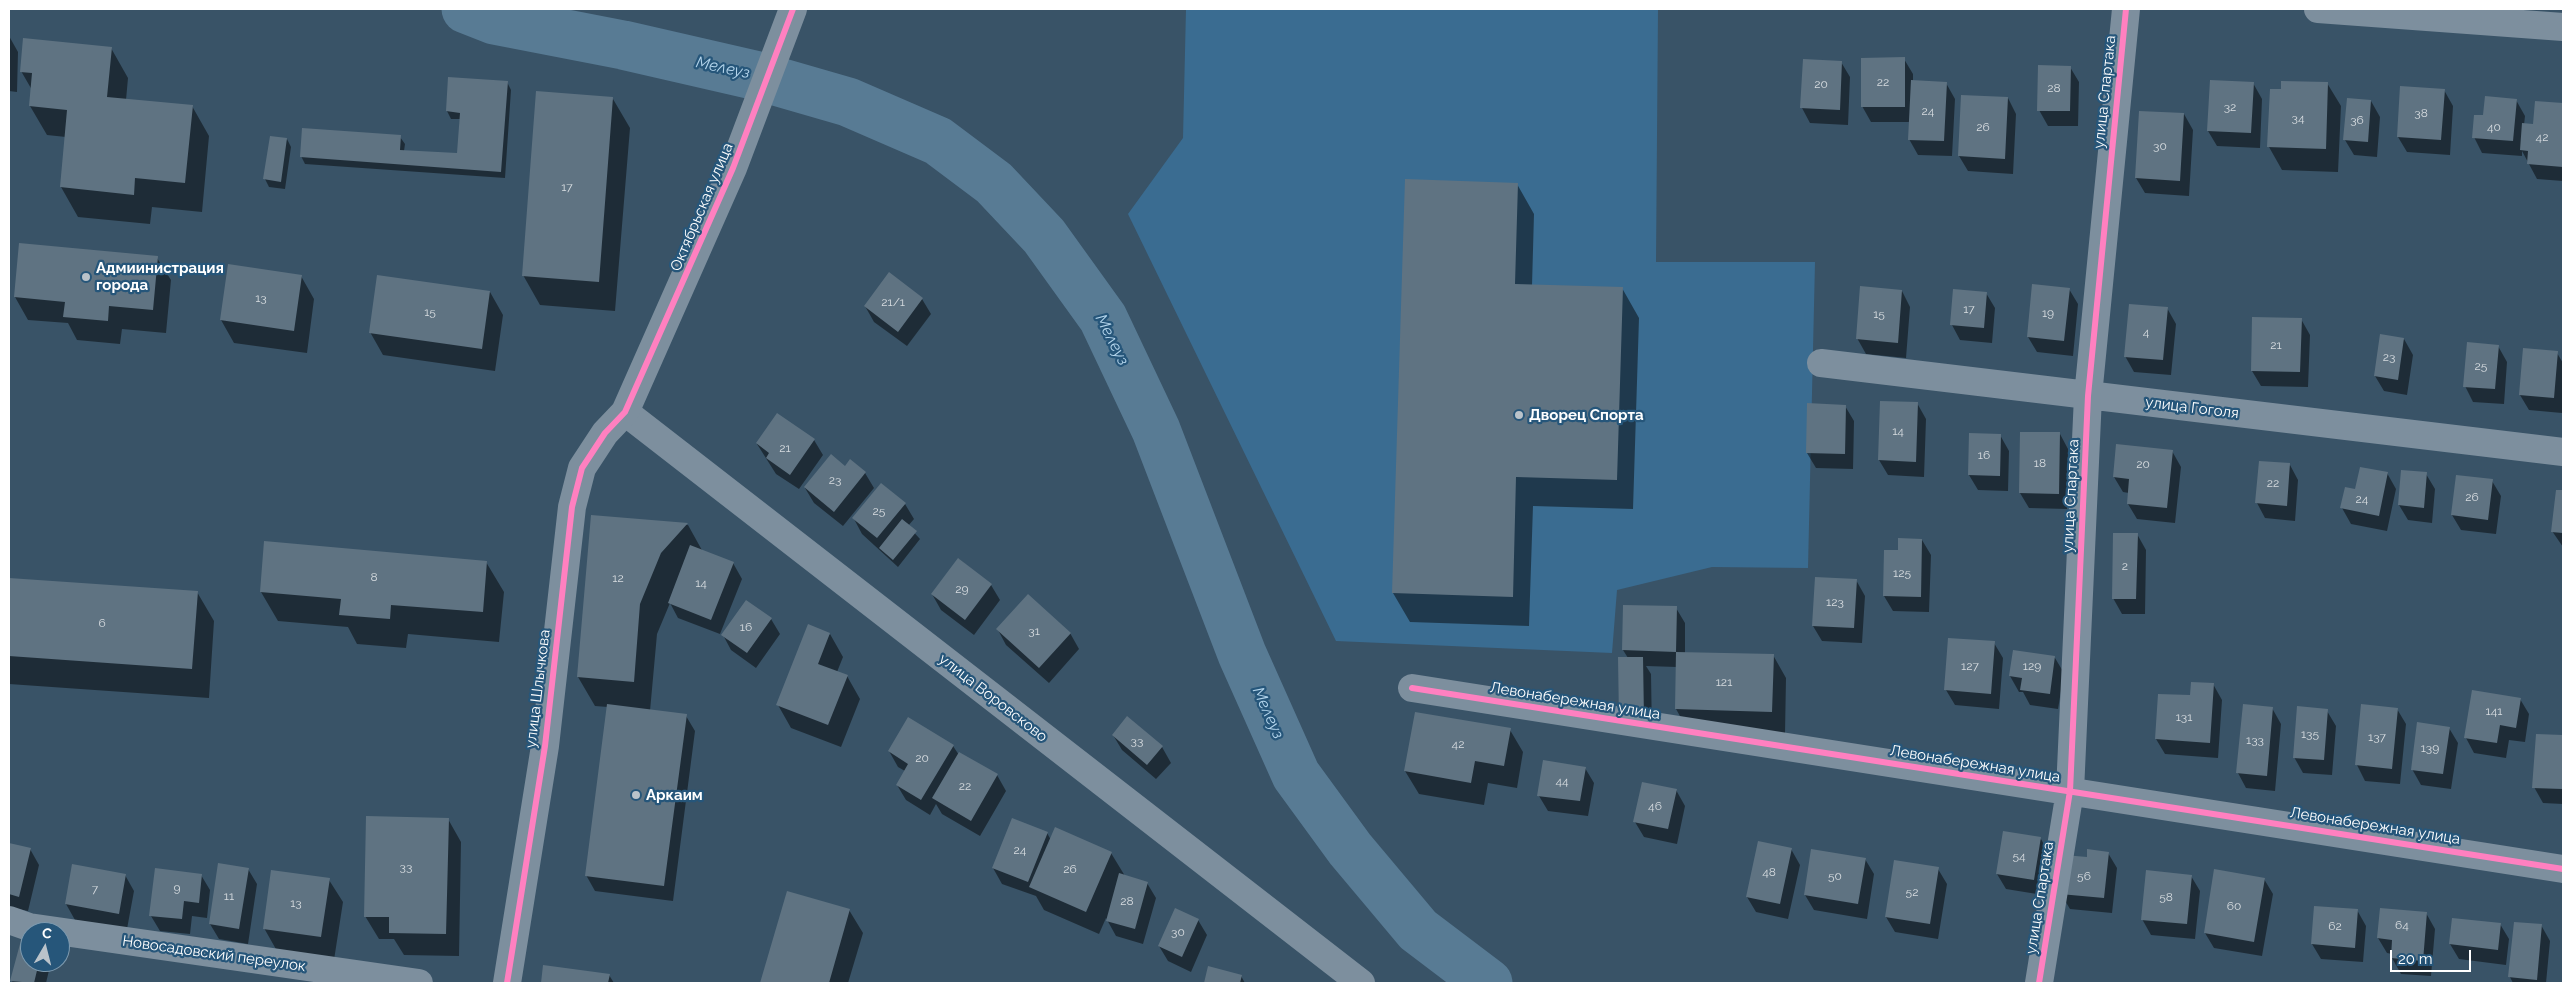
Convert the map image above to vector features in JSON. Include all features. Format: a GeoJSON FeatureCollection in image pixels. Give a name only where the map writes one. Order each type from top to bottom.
{"type":"FeatureCollection","features":[{"type":"Feature","properties":{"kind":"street","name":"Октябрьская улица"},"geometry":{"type":"LineString","coordinates":[[625,412],[733,168],[793,9]]}},
{"type":"Feature","properties":{"kind":"street","name":"улица Спартака"},"geometry":{"type":"LineString","coordinates":[[2039,983],[2070,791],[2088,396],[2126,9]]}},
{"type":"Feature","properties":{"kind":"street"},"geometry":{"type":"LineString","coordinates":[[2318,9],[2563,27]]}},
{"type":"Feature","properties":{"kind":"street","name":"улица Гоголя"},"geometry":{"type":"LineString","coordinates":[[1821,363],[2563,452]]}},
{"type":"Feature","properties":{"kind":"street","name":"улица Шлычкова"},"geometry":{"type":"LineString","coordinates":[[507,983],[545,746],[572,507],[582,468],[605,433],[625,412]]}},
{"type":"Feature","properties":{"kind":"street","name":"улица Воровсково"},"geometry":{"type":"LineString","coordinates":[[625,412],[1361,983]]}},
{"type":"Feature","properties":{"kind":"street","name":"Левонабережная улица"},"geometry":{"type":"LineString","coordinates":[[1412,688],[2563,869]]}},
{"type":"Feature","properties":{"kind":"street","name":"Новосадовский переулок"},"geometry":{"type":"LineString","coordinates":[[9,920],[28,927],[419,983]]}},
{"type":"Feature","properties":{"kind":"shaded area","name":"Дворец Спорта"},"geometry":{"type":"Polygon","coordinates":[[[1186,9],[1658,9],[1656,262],[1815,262],[1808,568],[1712,567],[1617,590],[1612,653],[1336,641],[1128,214],[1183,138],[1186,9]]]}},
{"type":"Feature","properties":{"kind":"building"},"geometry":{"type":"Polygon","coordinates":[[[23,38],[112,47],[107,97],[193,105],[185,183],[135,178],[134,195],[60,187],[67,110],[29,106],[32,73],[20,72],[23,38]]]}},
{"type":"Feature","properties":{"kind":"building"},"geometry":{"type":"Polygon","coordinates":[[[1905,57],[1905,107],[1861,107],[1861,58],[1905,57]]]}},
{"type":"Feature","properties":{"kind":"building"},"geometry":{"type":"Polygon","coordinates":[[[1803,59],[1842,61],[1840,110],[1800,108],[1803,59]]]}},
{"type":"Feature","properties":{"kind":"building"},"geometry":{"type":"Polygon","coordinates":[[[2038,65],[2071,66],[2070,111],[2037,111],[2038,65]]]}},
{"type":"Feature","properties":{"kind":"building"},"geometry":{"type":"Polygon","coordinates":[[[448,77],[508,81],[501,172],[300,157],[302,128],[401,135],[400,150],[457,153],[460,113],[446,111],[448,77]]]}},
{"type":"Feature","properties":{"kind":"building"},"geometry":{"type":"Polygon","coordinates":[[[1911,80],[1947,82],[1944,141],[1908,140],[1911,80]]]}},
{"type":"Feature","properties":{"kind":"building"},"geometry":{"type":"Polygon","coordinates":[[[2210,80],[2254,82],[2251,133],[2207,131],[2210,80]]]}},
{"type":"Feature","properties":{"kind":"building"},"geometry":{"type":"Polygon","coordinates":[[[2281,81],[2328,82],[2326,149],[2267,147],[2270,89],[2281,89],[2281,81]]]}},
{"type":"Feature","properties":{"kind":"building"},"geometry":{"type":"Polygon","coordinates":[[[2400,86],[2445,89],[2441,140],[2397,137],[2400,86]]]}},
{"type":"Feature","properties":{"kind":"building"},"geometry":{"type":"Polygon","coordinates":[[[536,91],[613,97],[599,282],[522,276],[536,91]]]}},
{"type":"Feature","properties":{"kind":"building"},"geometry":{"type":"Polygon","coordinates":[[[1961,95],[2008,97],[2005,159],[1958,156],[1961,95]]]}},
{"type":"Feature","properties":{"kind":"building"},"geometry":{"type":"Polygon","coordinates":[[[2485,96],[2517,99],[2513,141],[2472,138],[2474,115],[2483,115],[2485,96]]]}},
{"type":"Feature","properties":{"kind":"building"},"geometry":{"type":"Polygon","coordinates":[[[2347,98],[2371,100],[2368,142],[2343,140],[2347,98]]]}},
{"type":"Feature","properties":{"kind":"building"},"geometry":{"type":"Polygon","coordinates":[[[2535,101],[2563,103],[2563,167],[2527,164],[2528,151],[2520,150],[2522,123],[2533,124],[2535,101]]]}},
{"type":"Feature","properties":{"kind":"building"},"geometry":{"type":"Polygon","coordinates":[[[2139,111],[2184,113],[2180,181],[2135,178],[2139,111]]]}},
{"type":"Feature","properties":{"kind":"building"},"geometry":{"type":"Polygon","coordinates":[[[270,136],[287,138],[281,182],[263,179],[270,136]]]}},
{"type":"Feature","properties":{"kind":"building"},"geometry":{"type":"Polygon","coordinates":[[[1405,179],[1518,183],[1515,284],[1623,287],[1617,480],[1516,477],[1513,597],[1392,593],[1405,179]]]}},
{"type":"Feature","properties":{"kind":"building","name":"Адмиинистрация города"},"geometry":{"type":"Polygon","coordinates":[[[19,243],[158,256],[153,310],[109,306],[108,321],[63,317],[65,302],[14,297],[19,243]]]}},
{"type":"Feature","properties":{"kind":"building"},"geometry":{"type":"Polygon","coordinates":[[[228,264],[302,275],[294,331],[220,320],[228,264]]]}},
{"type":"Feature","properties":{"kind":"building"},"geometry":{"type":"Polygon","coordinates":[[[889,272],[923,298],[898,332],[864,306],[889,272]]]}},
{"type":"Feature","properties":{"kind":"building"},"geometry":{"type":"Polygon","coordinates":[[[377,275],[490,291],[482,349],[369,333],[377,275]]]}},
{"type":"Feature","properties":{"kind":"building"},"geometry":{"type":"Polygon","coordinates":[[[2032,284],[2070,288],[2064,341],[2027,337],[2032,284]]]}},
{"type":"Feature","properties":{"kind":"building"},"geometry":{"type":"Polygon","coordinates":[[[1860,286],[1902,290],[1898,343],[1856,339],[1860,286]]]}},
{"type":"Feature","properties":{"kind":"building"},"geometry":{"type":"Polygon","coordinates":[[[1953,289],[1987,292],[1984,328],[1950,325],[1953,289]]]}},
{"type":"Feature","properties":{"kind":"building"},"geometry":{"type":"Polygon","coordinates":[[[2129,304],[2168,307],[2163,360],[2124,357],[2129,304]]]}},
{"type":"Feature","properties":{"kind":"building"},"geometry":{"type":"Polygon","coordinates":[[[2252,317],[2302,318],[2300,372],[2251,371],[2252,317]]]}},
{"type":"Feature","properties":{"kind":"building"},"geometry":{"type":"Polygon","coordinates":[[[2380,334],[2404,338],[2398,380],[2374,376],[2380,334]]]}},
{"type":"Feature","properties":{"kind":"building"},"geometry":{"type":"Polygon","coordinates":[[[2467,342],[2499,345],[2495,389],[2463,387],[2467,342]]]}},
{"type":"Feature","properties":{"kind":"building"},"geometry":{"type":"Polygon","coordinates":[[[2523,348],[2558,351],[2554,398],[2519,395],[2523,348]]]}},
{"type":"Feature","properties":{"kind":"building"},"geometry":{"type":"Polygon","coordinates":[[[1880,401],[1918,402],[1916,462],[1878,460],[1880,401]]]}},
{"type":"Feature","properties":{"kind":"building"},"geometry":{"type":"Polygon","coordinates":[[[1807,403],[1846,405],[1845,454],[1806,453],[1807,403]]]}},
{"type":"Feature","properties":{"kind":"building"},"geometry":{"type":"Polygon","coordinates":[[[777,413],[815,439],[790,475],[766,458],[769,453],[756,443],[777,413]]]}},
{"type":"Feature","properties":{"kind":"building"},"geometry":{"type":"Polygon","coordinates":[[[2020,432],[2060,432],[2059,494],[2019,493],[2020,432]]]}},
{"type":"Feature","properties":{"kind":"building"},"geometry":{"type":"Polygon","coordinates":[[[1969,433],[2001,434],[2000,476],[1968,475],[1969,433]]]}},
{"type":"Feature","properties":{"kind":"building"},"geometry":{"type":"Polygon","coordinates":[[[2116,444],[2173,450],[2167,508],[2127,504],[2129,479],[2113,477],[2116,444]]]}},
{"type":"Feature","properties":{"kind":"building"},"geometry":{"type":"Polygon","coordinates":[[[831,454],[845,466],[850,459],[866,472],[834,512],[804,487],[831,454]]]}},
{"type":"Feature","properties":{"kind":"building"},"geometry":{"type":"Polygon","coordinates":[[[2259,461],[2290,463],[2287,506],[2255,503],[2259,461]]]}},
{"type":"Feature","properties":{"kind":"building"},"geometry":{"type":"Polygon","coordinates":[[[2360,467],[2388,472],[2379,516],[2340,508],[2345,487],[2355,489],[2360,467]]]}},
{"type":"Feature","properties":{"kind":"building"},"geometry":{"type":"Polygon","coordinates":[[[2401,470],[2427,472],[2424,508],[2398,505],[2401,470]]]}},
{"type":"Feature","properties":{"kind":"building"},"geometry":{"type":"Polygon","coordinates":[[[2456,475],[2493,479],[2488,520],[2451,515],[2456,475]]]}},
{"type":"Feature","properties":{"kind":"building"},"geometry":{"type":"Polygon","coordinates":[[[881,483],[906,503],[877,538],[852,518],[881,483]]]}},
{"type":"Feature","properties":{"kind":"building"},"geometry":{"type":"Polygon","coordinates":[[[2556,490],[2563,490],[2563,533],[2551,532],[2556,490]]]}},
{"type":"Feature","properties":{"kind":"building"},"geometry":{"type":"Polygon","coordinates":[[[591,515],[688,523],[661,553],[640,604],[634,682],[577,677],[591,515]]]}},
{"type":"Feature","properties":{"kind":"building"},"geometry":{"type":"Polygon","coordinates":[[[902,519],[917,531],[893,560],[879,548],[902,519]]]}},
{"type":"Feature","properties":{"kind":"building"},"geometry":{"type":"Polygon","coordinates":[[[2113,533],[2138,533],[2136,599],[2112,599],[2113,533]]]}},
{"type":"Feature","properties":{"kind":"building"},"geometry":{"type":"Polygon","coordinates":[[[1898,538],[1922,539],[1921,597],[1883,596],[1884,550],[1898,550],[1898,538]]]}},
{"type":"Feature","properties":{"kind":"building"},"geometry":{"type":"Polygon","coordinates":[[[264,541],[487,561],[483,612],[391,605],[390,619],[339,615],[341,599],[260,592],[264,541]]]}},
{"type":"Feature","properties":{"kind":"building"},"geometry":{"type":"Polygon","coordinates":[[[690,545],[734,562],[711,620],[668,603],[690,545]]]}},
{"type":"Feature","properties":{"kind":"building"},"geometry":{"type":"Polygon","coordinates":[[[958,558],[992,584],[965,620],[931,594],[958,558]]]}},
{"type":"Feature","properties":{"kind":"building"},"geometry":{"type":"Polygon","coordinates":[[[1815,577],[1857,579],[1854,628],[1812,626],[1815,577]]]}},
{"type":"Feature","properties":{"kind":"building"},"geometry":{"type":"Polygon","coordinates":[[[9,578],[198,591],[192,669],[9,656],[9,578]]]}},
{"type":"Feature","properties":{"kind":"building"},"geometry":{"type":"Polygon","coordinates":[[[1028,594],[1071,633],[1039,668],[996,629],[1028,594]]]}},
{"type":"Feature","properties":{"kind":"building"},"geometry":{"type":"Polygon","coordinates":[[[746,600],[772,618],[747,653],[721,635],[746,600]]]}},
{"type":"Feature","properties":{"kind":"building"},"geometry":{"type":"Polygon","coordinates":[[[1623,605],[1677,606],[1676,652],[1622,650],[1623,605]]]}},
{"type":"Feature","properties":{"kind":"building"},"geometry":{"type":"Polygon","coordinates":[[[808,624],[830,633],[818,664],[848,675],[828,725],[776,705],[808,624]]]}},
{"type":"Feature","properties":{"kind":"building"},"geometry":{"type":"Polygon","coordinates":[[[1948,638],[1995,641],[1991,694],[1944,690],[1948,638]]]}},
{"type":"Feature","properties":{"kind":"building"},"geometry":{"type":"Polygon","coordinates":[[[2013,650],[2055,656],[2050,694],[2020,690],[2022,678],[2009,676],[2013,650]]]}},
{"type":"Feature","properties":{"kind":"building"},"geometry":{"type":"Polygon","coordinates":[[[1676,652],[1774,654],[1772,712],[1675,709],[1676,652]]]}},
{"type":"Feature","properties":{"kind":"building"},"geometry":{"type":"Polygon","coordinates":[[[1618,657],[1643,657],[1644,719],[1619,719],[1618,657]]]}},
{"type":"Feature","properties":{"kind":"building"},"geometry":{"type":"Polygon","coordinates":[[[2191,682],[2214,683],[2210,743],[2155,739],[2158,694],[2190,695],[2191,682]]]}},
{"type":"Feature","properties":{"kind":"building"},"geometry":{"type":"Polygon","coordinates":[[[2472,690],[2521,698],[2516,728],[2500,725],[2497,743],[2464,738],[2472,690]]]}},
{"type":"Feature","properties":{"kind":"building","name":"Аркаим"},"geometry":{"type":"Polygon","coordinates":[[[607,704],[687,714],[664,886],[585,876],[607,704]]]}},
{"type":"Feature","properties":{"kind":"building"},"geometry":{"type":"Polygon","coordinates":[[[2243,704],[2273,707],[2267,776],[2236,773],[2243,704]]]}},
{"type":"Feature","properties":{"kind":"building"},"geometry":{"type":"Polygon","coordinates":[[[2361,704],[2398,708],[2392,769],[2355,765],[2361,704]]]}},
{"type":"Feature","properties":{"kind":"building"},"geometry":{"type":"Polygon","coordinates":[[[2297,706],[2328,709],[2324,760],[2293,758],[2297,706]]]}},
{"type":"Feature","properties":{"kind":"building"},"geometry":{"type":"Polygon","coordinates":[[[1415,712],[1511,728],[1504,766],[1475,761],[1471,783],[1404,771],[1415,712]]]}},
{"type":"Feature","properties":{"kind":"building"},"geometry":{"type":"Polygon","coordinates":[[[1127,716],[1163,746],[1147,765],[1112,735],[1127,716]]]}},
{"type":"Feature","properties":{"kind":"building"},"geometry":{"type":"Polygon","coordinates":[[[908,717],[954,745],[921,800],[896,785],[908,764],[888,751],[908,717]]]}},
{"type":"Feature","properties":{"kind":"building"},"geometry":{"type":"Polygon","coordinates":[[[2417,722],[2450,727],[2443,774],[2411,770],[2417,722]]]}},
{"type":"Feature","properties":{"kind":"building"},"geometry":{"type":"Polygon","coordinates":[[[2536,734],[2563,735],[2563,789],[2532,788],[2536,734]]]}},
{"type":"Feature","properties":{"kind":"building"},"geometry":{"type":"Polygon","coordinates":[[[959,752],[998,774],[971,821],[932,798],[959,752]]]}},
{"type":"Feature","properties":{"kind":"building"},"geometry":{"type":"Polygon","coordinates":[[[1543,760],[1586,767],[1580,801],[1537,796],[1543,760]]]}},
{"type":"Feature","properties":{"kind":"building"},"geometry":{"type":"Polygon","coordinates":[[[1642,782],[1677,789],[1668,829],[1633,822],[1642,782]]]}},
{"type":"Feature","properties":{"kind":"building"},"geometry":{"type":"Polygon","coordinates":[[[366,816],[449,818],[446,934],[389,933],[389,917],[364,917],[366,816]]]}},
{"type":"Feature","properties":{"kind":"building"},"geometry":{"type":"Polygon","coordinates":[[[1012,818],[1048,832],[1028,882],[992,868],[1012,818]]]}},
{"type":"Feature","properties":{"kind":"building"},"geometry":{"type":"Polygon","coordinates":[[[1055,827],[1112,852],[1086,912],[1029,887],[1055,827]]]}},
{"type":"Feature","properties":{"kind":"building"},"geometry":{"type":"Polygon","coordinates":[[[2003,831],[2041,837],[2034,880],[1996,874],[2003,831]]]}},
{"type":"Feature","properties":{"kind":"building"},"geometry":{"type":"Polygon","coordinates":[[[1758,841],[1792,848],[1780,904],[1746,897],[1758,841]]]}},
{"type":"Feature","properties":{"kind":"building"},"geometry":{"type":"Polygon","coordinates":[[[9,843],[31,848],[19,897],[9,894],[9,843]]]}},
{"type":"Feature","properties":{"kind":"building"},"geometry":{"type":"Polygon","coordinates":[[[1811,849],[1866,858],[1858,904],[1804,895],[1811,849]]]}},
{"type":"Feature","properties":{"kind":"building"},"geometry":{"type":"Polygon","coordinates":[[[2087,849],[2109,852],[2104,898],[2060,894],[2064,855],[2087,857],[2087,849]]]}},
{"type":"Feature","properties":{"kind":"building"},"geometry":{"type":"Polygon","coordinates":[[[1894,860],[1939,867],[1930,924],[1885,917],[1894,860]]]}},
{"type":"Feature","properties":{"kind":"building"},"geometry":{"type":"Polygon","coordinates":[[[218,863],[249,868],[239,929],[209,924],[218,863]]]}},
{"type":"Feature","properties":{"kind":"building"},"geometry":{"type":"Polygon","coordinates":[[[72,864],[126,874],[119,914],[65,904],[72,864]]]}},
{"type":"Feature","properties":{"kind":"building"},"geometry":{"type":"Polygon","coordinates":[[[155,868],[202,874],[199,903],[184,901],[182,919],[149,916],[155,868]]]}},
{"type":"Feature","properties":{"kind":"building"},"geometry":{"type":"Polygon","coordinates":[[[2214,869],[2265,878],[2254,942],[2204,933],[2214,869]]]}},
{"type":"Feature","properties":{"kind":"building"},"geometry":{"type":"Polygon","coordinates":[[[271,870],[330,878],[321,937],[263,929],[271,870]]]}},
{"type":"Feature","properties":{"kind":"building"},"geometry":{"type":"Polygon","coordinates":[[[2146,870],[2192,875],[2187,924],[2141,920],[2146,870]]]}},
{"type":"Feature","properties":{"kind":"building"},"geometry":{"type":"Polygon","coordinates":[[[1119,873],[1148,882],[1135,929],[1106,921],[1119,873]]]}},
{"type":"Feature","properties":{"kind":"building"},"geometry":{"type":"Polygon","coordinates":[[[787,891],[850,909],[829,983],[760,983],[787,891]]]}},
{"type":"Feature","properties":{"kind":"building"},"geometry":{"type":"Polygon","coordinates":[[[2314,906],[2358,909],[2355,948],[2311,944],[2314,906]]]}},
{"type":"Feature","properties":{"kind":"building"},"geometry":{"type":"Polygon","coordinates":[[[1175,908],[1199,919],[1182,957],[1158,946],[1175,908]]]}},
{"type":"Feature","properties":{"kind":"building"},"geometry":{"type":"Polygon","coordinates":[[[2380,908],[2427,912],[2423,961],[2391,958],[2392,940],[2377,938],[2380,908]]]}},
{"type":"Feature","properties":{"kind":"building"},"geometry":{"type":"Polygon","coordinates":[[[2452,918],[2501,923],[2498,950],[2449,944],[2452,918]]]}},
{"type":"Feature","properties":{"kind":"building"},"geometry":{"type":"Polygon","coordinates":[[[2514,922],[2542,924],[2537,980],[2508,977],[2514,922]]]}},
{"type":"Feature","properties":{"kind":"building"},"geometry":{"type":"Polygon","coordinates":[[[20,944],[20,972],[37,972],[34,983],[10,981],[20,944]]]}},
{"type":"Feature","properties":{"kind":"building"},"geometry":{"type":"Polygon","coordinates":[[[543,965],[610,974],[608,983],[541,983],[543,965]]]}},
{"type":"Feature","properties":{"kind":"building"},"geometry":{"type":"Polygon","coordinates":[[[1208,966],[1242,975],[1240,983],[1204,983],[1208,966]]]}},
{"type":"Feature","properties":{"kind":"waterway","name":"Мелеуз"},"geometry":{"type":"LineString","coordinates":[[466,9],[494,20],[623,45],[758,76],[848,102],[938,141],[994,183],[1044,236],[1103,318],[1156,430],[1242,654],[1296,775],[1350,849],[1418,930],[1488,983]]}},
{"type":"Feature","properties":{"kind":"cycle path"},"geometry":{"type":"LineString","coordinates":[[507,983],[545,746],[572,507],[582,468],[605,433],[625,412],[733,168],[793,9]]}},
{"type":"Feature","properties":{"kind":"cycle path"},"geometry":{"type":"LineString","coordinates":[[2039,983],[2070,791],[2088,396],[2126,9]]}},
{"type":"Feature","properties":{"kind":"cycle path"},"geometry":{"type":"LineString","coordinates":[[1412,688],[2563,869]]}},
{"type":"Feature","properties":{"kind":"place","name":"Адмиинистрация города"},"geometry":{"type":"Point","coordinates":[86,277]}},
{"type":"Feature","properties":{"kind":"place","name":"Дворец Спорта"},"geometry":{"type":"Point","coordinates":[1519,415]}},
{"type":"Feature","properties":{"kind":"place","name":"Аркаим"},"geometry":{"type":"Point","coordinates":[636,795]}}]}
